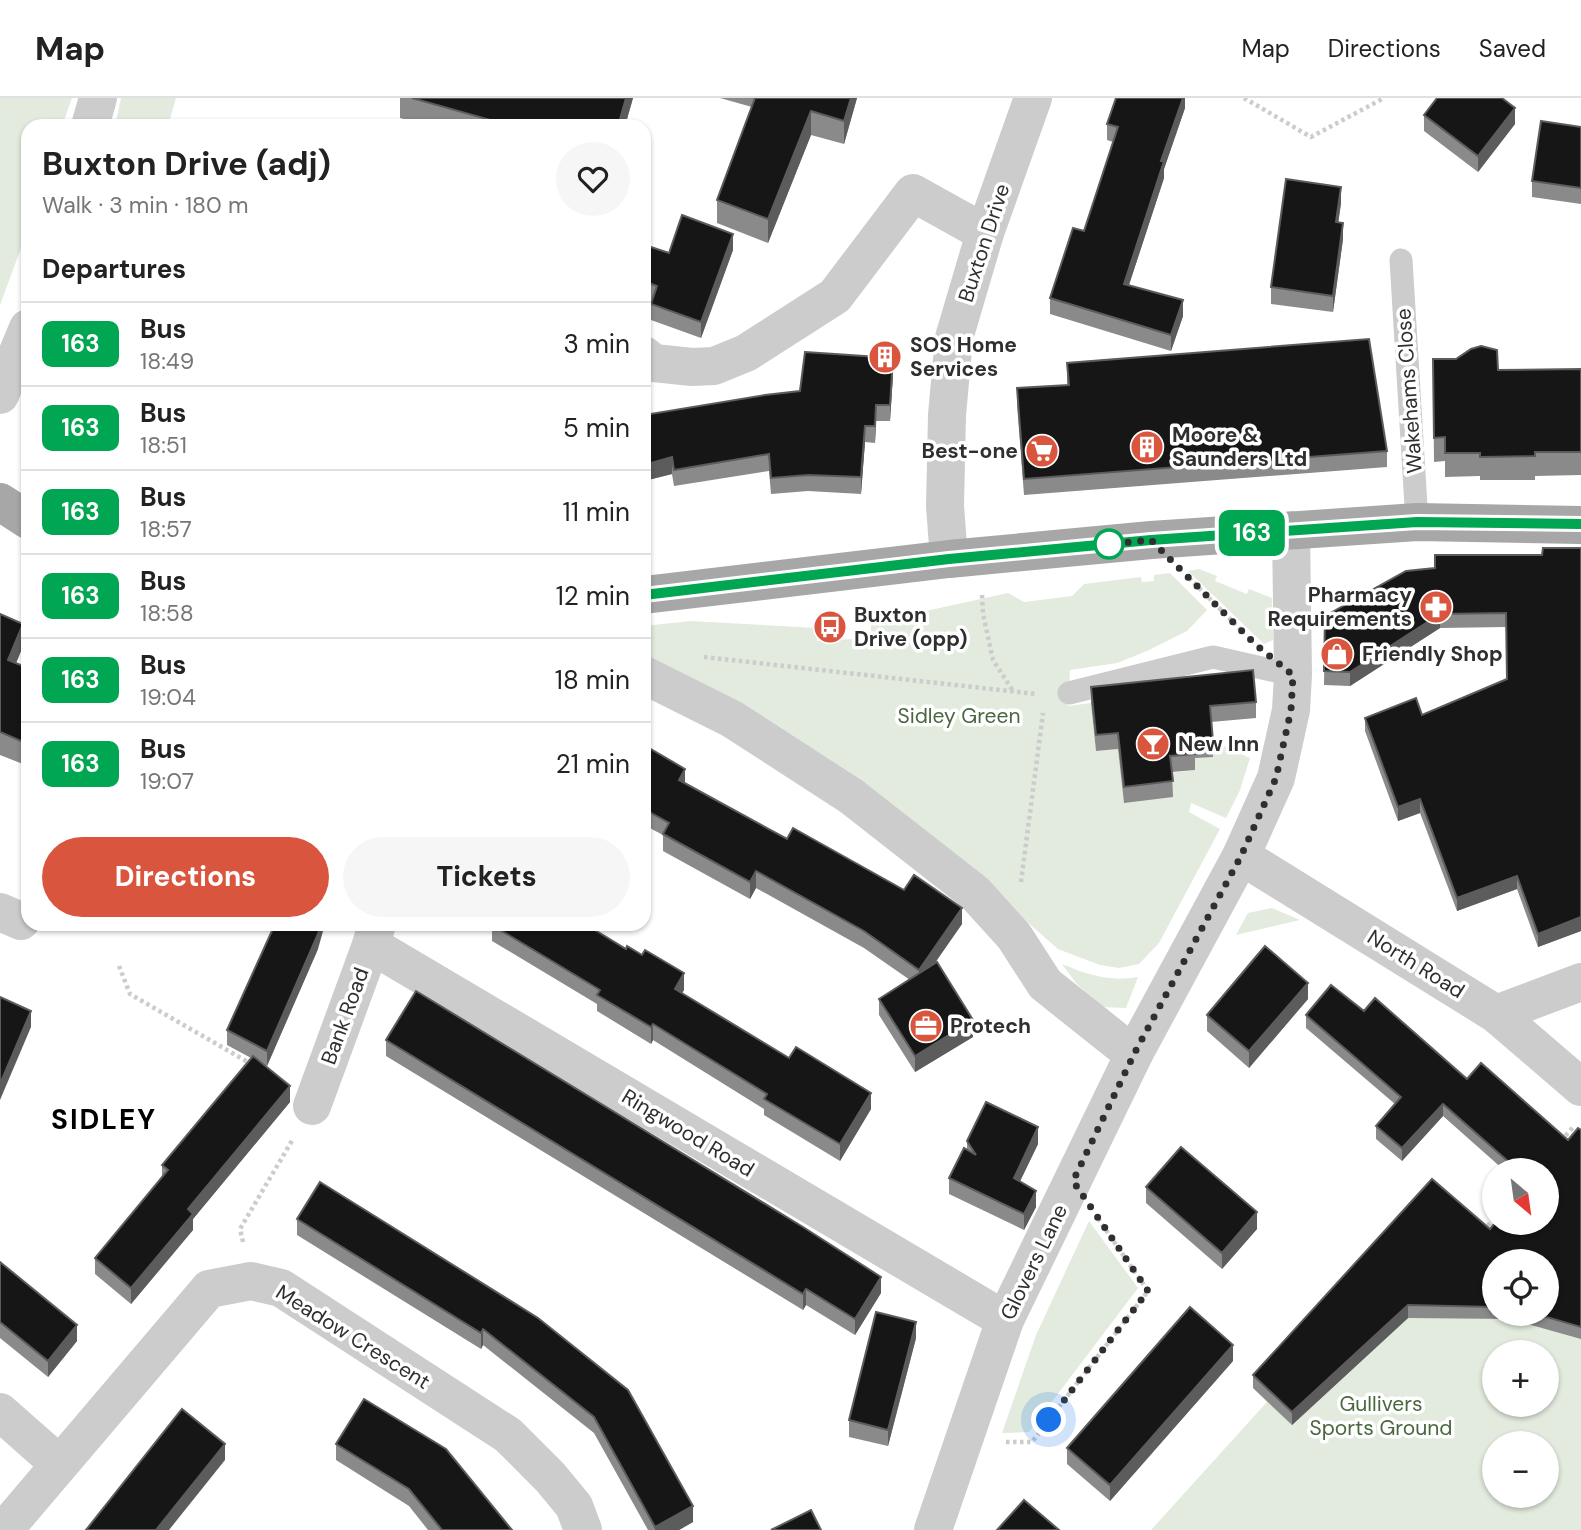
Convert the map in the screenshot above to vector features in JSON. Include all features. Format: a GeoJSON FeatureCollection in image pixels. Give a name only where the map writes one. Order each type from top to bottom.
{"type":"FeatureCollection","features":[{"type":"Feature","properties":{"kind":"main road"},"geometry":{"type":"LineString","coordinates":[[0,502],[21,516]]}},
{"type":"Feature","properties":{"kind":"main road"},"geometry":{"type":"LineString","coordinates":[[651,594],[949,559],[1151,540],[1417,522],[1581,524]]}},
{"type":"Feature","properties":{"kind":"street"},"geometry":{"type":"LineString","coordinates":[[92,119],[99,98]]}},
{"type":"Feature","properties":{"kind":"street","name":"Buxton Drive"},"geometry":{"type":"LineString","coordinates":[[949,559],[945,506],[947,415],[954,338],[985,233],[1033,98]]}},
{"type":"Feature","properties":{"kind":"street"},"geometry":{"type":"LineString","coordinates":[[651,361],[692,367],[714,366],[746,353],[835,296],[913,193],[985,233]]}},
{"type":"Feature","properties":{"kind":"street"},"geometry":{"type":"LineString","coordinates":[[0,395],[21,345]]}},
{"type":"Feature","properties":{"kind":"street","name":"Glovers Lane"},"geometry":{"type":"LineString","coordinates":[[933,1530],[1005,1320],[1135,1052],[1241,856],[1276,778],[1291,710],[1291,530]]}},
{"type":"Feature","properties":{"kind":"street"},"geometry":{"type":"LineString","coordinates":[[651,678],[732,719],[851,796],[975,893],[1014,936],[1045,984],[1119,1043],[1135,1052]]}},
{"type":"Feature","properties":{"kind":"street","name":"North Road"},"geometry":{"type":"LineString","coordinates":[[1241,856],[1496,1014],[1581,1087]]}},
{"type":"Feature","properties":{"kind":"street","name":"Bank Road"},"geometry":{"type":"LineString","coordinates":[[312,1107],[374,934]]}},
{"type":"Feature","properties":{"kind":"street","name":"Ringwood Road"},"geometry":{"type":"LineString","coordinates":[[374,934],[1005,1320]]}},
{"type":"Feature","properties":{"kind":"street"},"geometry":{"type":"LineString","coordinates":[[1496,1014],[1581,982]]}},
{"type":"Feature","properties":{"kind":"street","name":"Meadow Crescent"},"geometry":{"type":"LineString","coordinates":[[4,1530],[209,1289],[251,1281],[281,1287],[508,1435],[550,1477],[574,1506],[583,1530]]}},
{"type":"Feature","properties":{"kind":"street"},"geometry":{"type":"LineString","coordinates":[[0,1412],[59,1464]]}},
{"type":"Feature","properties":{"kind":"lane","name":"Wakehams Close"},"geometry":{"type":"LineString","coordinates":[[1401,260],[1417,522]]}},
{"type":"Feature","properties":{"kind":"lane"},"geometry":{"type":"LineString","coordinates":[[1069,693],[1213,657],[1293,675]]}},
{"type":"Feature","properties":{"kind":"path"},"geometry":{"type":"LineString","coordinates":[[1244,98],[1311,137],[1384,98]]}},
{"type":"Feature","properties":{"kind":"path"},"geometry":{"type":"LineString","coordinates":[[1151,540],[1247,636]]}},
{"type":"Feature","properties":{"kind":"path"},"geometry":{"type":"LineString","coordinates":[[982,597],[993,660],[1013,691]]}},
{"type":"Feature","properties":{"kind":"path"},"geometry":{"type":"LineString","coordinates":[[692,659],[704,657],[1045,695],[1069,693]]}},
{"type":"Feature","properties":{"kind":"path"},"geometry":{"type":"LineString","coordinates":[[1014,936],[1045,695]]}},
{"type":"Feature","properties":{"kind":"path"},"geometry":{"type":"LineString","coordinates":[[119,966],[130,994],[259,1068]]}},
{"type":"Feature","properties":{"kind":"path"},"geometry":{"type":"LineString","coordinates":[[251,1281],[240,1229],[312,1107]]}},
{"type":"Feature","properties":{"kind":"path"},"geometry":{"type":"LineString","coordinates":[[1554,1150],[1581,1118]]}},
{"type":"Feature","properties":{"kind":"path"},"geometry":{"type":"LineString","coordinates":[[963,1443],[1032,1442],[1148,1291],[1073,1181]]}},
{"type":"Feature","properties":{"kind":"green space"},"geometry":{"type":"Polygon","coordinates":[[[0,98],[72,98],[64,119],[21,119],[21,248],[0,305],[0,98]]]}},
{"type":"Feature","properties":{"kind":"green space"},"geometry":{"type":"Polygon","coordinates":[[[121,98],[176,98],[170,119],[116,119],[121,98]]]}},
{"type":"Feature","properties":{"kind":"green space"},"geometry":{"type":"Polygon","coordinates":[[[1199,569],[1217,576],[1215,581],[1247,594],[1249,589],[1272,598],[1273,640],[1264,644],[1188,571],[1199,569]]]}},
{"type":"Feature","properties":{"kind":"green space","name":"Sidley Green"},"geometry":{"type":"Polygon","coordinates":[[[1170,573],[1207,610],[1187,631],[1147,651],[1117,663],[1070,670],[1068,706],[1091,703],[1096,751],[1118,749],[1124,803],[1170,773],[1195,770],[1194,759],[1211,740],[1250,758],[1240,790],[1226,818],[1191,803],[1189,812],[1220,829],[1159,943],[1139,964],[1119,968],[1100,965],[1058,949],[1017,913],[651,668],[651,625],[691,621],[816,628],[817,641],[871,638],[871,623],[1008,593],[1024,602],[1072,596],[1084,584],[1141,577],[1142,582],[1154,581],[1154,575],[1170,573]]]}},
{"type":"Feature","properties":{"kind":"green space"},"geometry":{"type":"Polygon","coordinates":[[[1272,908],[1300,920],[1236,935],[1248,913],[1272,908]]]}},
{"type":"Feature","properties":{"kind":"green space"},"geometry":{"type":"Polygon","coordinates":[[[1062,964],[1099,977],[1138,977],[1126,1008],[1102,1007],[1076,983],[1062,964]]]}},
{"type":"Feature","properties":{"kind":"green space"},"geometry":{"type":"Polygon","coordinates":[[[1089,1221],[1138,1288],[1029,1432],[1002,1433],[1036,1335],[1089,1221]]]}},
{"type":"Feature","properties":{"kind":"green space","name":"Gullivers Sports Ground"},"geometry":{"type":"Polygon","coordinates":[[[1482,1268],[1482,1326],[1559,1326],[1559,1316],[1581,1319],[1581,1530],[1151,1530],[1267,1402],[1253,1388],[1482,1268]]]}},
{"type":"Feature","properties":{"kind":"building"},"geometry":{"type":"Polygon","coordinates":[[[412,98],[626,98],[620,119],[487,119],[412,98]]]}},
{"type":"Feature","properties":{"kind":"building"},"geometry":{"type":"Polygon","coordinates":[[[755,98],[851,98],[844,121],[811,111],[768,219],[717,200],[755,98]]]}},
{"type":"Feature","properties":{"kind":"building"},"geometry":{"type":"Polygon","coordinates":[[[1116,98],[1183,98],[1124,284],[1183,300],[1171,335],[1050,298],[1073,228],[1084,231],[1118,127],[1107,124],[1116,98]]]}},
{"type":"Feature","properties":{"kind":"building"},"geometry":{"type":"Polygon","coordinates":[[[1437,98],[1502,98],[1515,108],[1478,156],[1424,115],[1437,98]]]}},
{"type":"Feature","properties":{"kind":"building"},"geometry":{"type":"Polygon","coordinates":[[[1541,121],[1581,127],[1581,188],[1532,181],[1541,121]]]}},
{"type":"Feature","properties":{"kind":"building"},"geometry":{"type":"Polygon","coordinates":[[[1286,179],[1341,187],[1336,222],[1343,223],[1333,296],[1271,287],[1286,179]]]}},
{"type":"Feature","properties":{"kind":"building"},"geometry":{"type":"Polygon","coordinates":[[[682,215],[733,234],[701,322],[651,304],[657,286],[651,284],[651,247],[669,253],[682,215]]]}},
{"type":"Feature","properties":{"kind":"building"},"geometry":{"type":"Polygon","coordinates":[[[1369,339],[1387,451],[1024,479],[1017,388],[1069,385],[1067,363],[1369,339]]]}},
{"type":"Feature","properties":{"kind":"building"},"geometry":{"type":"Polygon","coordinates":[[[1481,346],[1497,350],[1498,370],[1581,369],[1581,452],[1535,452],[1535,456],[1480,457],[1480,453],[1445,453],[1445,437],[1434,438],[1433,359],[1456,359],[1481,346]]]}},
{"type":"Feature","properties":{"kind":"building"},"geometry":{"type":"Polygon","coordinates":[[[805,352],[893,358],[890,405],[876,405],[875,426],[865,426],[861,477],[808,475],[771,478],[769,454],[674,470],[672,457],[651,463],[651,414],[800,391],[805,352]]]}},
{"type":"Feature","properties":{"kind":"building"},"geometry":{"type":"Polygon","coordinates":[[[1543,548],[1581,548],[1581,917],[1538,934],[1517,876],[1457,898],[1420,799],[1398,807],[1365,718],[1416,698],[1422,715],[1507,679],[1506,613],[1440,614],[1350,672],[1324,671],[1325,616],[1406,571],[1435,568],[1435,555],[1542,555],[1543,548]]]}},
{"type":"Feature","properties":{"kind":"building"},"geometry":{"type":"Polygon","coordinates":[[[0,614],[21,623],[8,660],[21,665],[21,741],[0,732],[0,614]]]}},
{"type":"Feature","properties":{"kind":"building","name":"New Inn"},"geometry":{"type":"Polygon","coordinates":[[[1253,670],[1256,702],[1210,706],[1213,741],[1194,742],[1195,754],[1170,756],[1173,781],[1124,787],[1118,733],[1096,735],[1091,687],[1253,670]]]}},
{"type":"Feature","properties":{"kind":"building"},"geometry":{"type":"Polygon","coordinates":[[[651,749],[685,769],[679,780],[787,839],[793,828],[904,890],[914,875],[962,908],[919,970],[864,931],[756,871],[750,882],[663,834],[669,823],[651,813],[651,749]]]}},
{"type":"Feature","properties":{"kind":"building"},"geometry":{"type":"Polygon","coordinates":[[[272,931],[319,931],[267,1051],[227,1030],[272,931]]]}},
{"type":"Feature","properties":{"kind":"building"},"geometry":{"type":"Polygon","coordinates":[[[502,931],[596,931],[626,949],[627,946],[642,955],[645,950],[684,973],[675,989],[789,1058],[796,1047],[871,1093],[840,1144],[764,1099],[767,1094],[653,1024],[651,1027],[597,995],[600,990],[502,931]]]}},
{"type":"Feature","properties":{"kind":"building"},"geometry":{"type":"Polygon","coordinates":[[[1265,946],[1308,983],[1249,1051],[1207,1015],[1265,946]]]}},
{"type":"Feature","properties":{"kind":"building","name":"Protech"},"geometry":{"type":"Polygon","coordinates":[[[937,962],[973,1020],[915,1056],[879,999],[937,962]]]}},
{"type":"Feature","properties":{"kind":"building"},"geometry":{"type":"Polygon","coordinates":[[[1331,985],[1364,1011],[1375,998],[1467,1079],[1481,1063],[1568,1140],[1578,1128],[1581,1130],[1581,1327],[1559,1321],[1559,1249],[1482,1249],[1482,1307],[1408,1305],[1292,1412],[1253,1375],[1432,1179],[1482,1222],[1482,1236],[1559,1236],[1559,1158],[1504,1158],[1443,1104],[1402,1148],[1376,1126],[1401,1097],[1306,1015],[1331,985]]]}},
{"type":"Feature","properties":{"kind":"building"},"geometry":{"type":"Polygon","coordinates":[[[416,991],[881,1277],[855,1319],[806,1289],[803,1294],[386,1040],[416,991]]]}},
{"type":"Feature","properties":{"kind":"building"},"geometry":{"type":"Polygon","coordinates":[[[0,997],[31,1011],[0,1084],[0,997]]]}},
{"type":"Feature","properties":{"kind":"building"},"geometry":{"type":"Polygon","coordinates":[[[253,1056],[290,1086],[188,1209],[193,1214],[131,1288],[95,1258],[168,1170],[162,1165],[253,1056]]]}},
{"type":"Feature","properties":{"kind":"building"},"geometry":{"type":"Polygon","coordinates":[[[986,1102],[1038,1127],[1014,1178],[1036,1191],[1024,1214],[949,1178],[964,1148],[976,1155],[967,1141],[986,1102]]]}},
{"type":"Feature","properties":{"kind":"building"},"geometry":{"type":"Polygon","coordinates":[[[1181,1147],[1257,1212],[1222,1253],[1146,1187],[1181,1147]]]}},
{"type":"Feature","properties":{"kind":"building"},"geometry":{"type":"Polygon","coordinates":[[[320,1182],[538,1318],[628,1390],[693,1506],[655,1527],[594,1417],[483,1329],[481,1333],[297,1219],[320,1182]]]}},
{"type":"Feature","properties":{"kind":"building"},"geometry":{"type":"Polygon","coordinates":[[[0,1262],[77,1325],[48,1361],[0,1322],[0,1262]]]}},
{"type":"Feature","properties":{"kind":"building"},"geometry":{"type":"Polygon","coordinates":[[[1190,1307],[1233,1345],[1110,1485],[1067,1448],[1190,1307]]]}},
{"type":"Feature","properties":{"kind":"building"},"geometry":{"type":"Polygon","coordinates":[[[876,1312],[916,1322],[888,1430],[849,1420],[876,1312]]]}},
{"type":"Feature","properties":{"kind":"building"},"geometry":{"type":"Polygon","coordinates":[[[364,1399],[446,1449],[512,1530],[442,1530],[409,1489],[336,1444],[364,1399]]]}},
{"type":"Feature","properties":{"kind":"building"},"geometry":{"type":"Polygon","coordinates":[[[182,1409],[225,1444],[156,1530],[86,1530],[182,1409]]]}},
{"type":"Feature","properties":{"kind":"building"},"geometry":{"type":"Polygon","coordinates":[[[1024,1500],[1059,1530],[997,1530],[1024,1500]]]}},
{"type":"Feature","properties":{"kind":"building"},"geometry":{"type":"Polygon","coordinates":[[[811,1510],[821,1530],[771,1530],[811,1510]]]}},
{"type":"Feature","properties":{"kind":"bus line","name":"163"},"geometry":{"type":"LineString","coordinates":[[651,594],[949,559],[1151,540],[1417,522],[1581,524]]}},
{"type":"Feature","properties":{"kind":"place","name":"SOS Home Services"},"geometry":{"type":"Point","coordinates":[885,357]}},
{"type":"Feature","properties":{"kind":"place","name":"Moore & Saunders Ltd"},"geometry":{"type":"Point","coordinates":[1147,447]}},
{"type":"Feature","properties":{"kind":"place","name":"Best-one"},"geometry":{"type":"Point","coordinates":[1042,451]}},
{"type":"Feature","properties":{"kind":"place","name":"Pharmacy Requirements"},"geometry":{"type":"Point","coordinates":[1436,607]}},
{"type":"Feature","properties":{"kind":"place","name":"Buxton Drive (opp)"},"geometry":{"type":"Point","coordinates":[830,627]}},
{"type":"Feature","properties":{"kind":"place","name":"Friendly Shop"},"geometry":{"type":"Point","coordinates":[1337,654]}},
{"type":"Feature","properties":{"kind":"place","name":"New Inn"},"geometry":{"type":"Point","coordinates":[1153,744]}},
{"type":"Feature","properties":{"kind":"place","name":"Protech"},"geometry":{"type":"Point","coordinates":[926,1026]}},
{"type":"Feature","properties":{"kind":"district","name":"SIDLEY"},"geometry":{"type":"Point","coordinates":[104,1119]}},
{"type":"Feature","properties":{"kind":"route"},"geometry":{"type":"LineString","coordinates":[[1049,1420],[1148,1291],[1073,1181],[1135,1052],[1241,856],[1276,778],[1291,710],[1293,675],[1256,645],[1151,540],[1102,545],[1109,544]]}}]}
